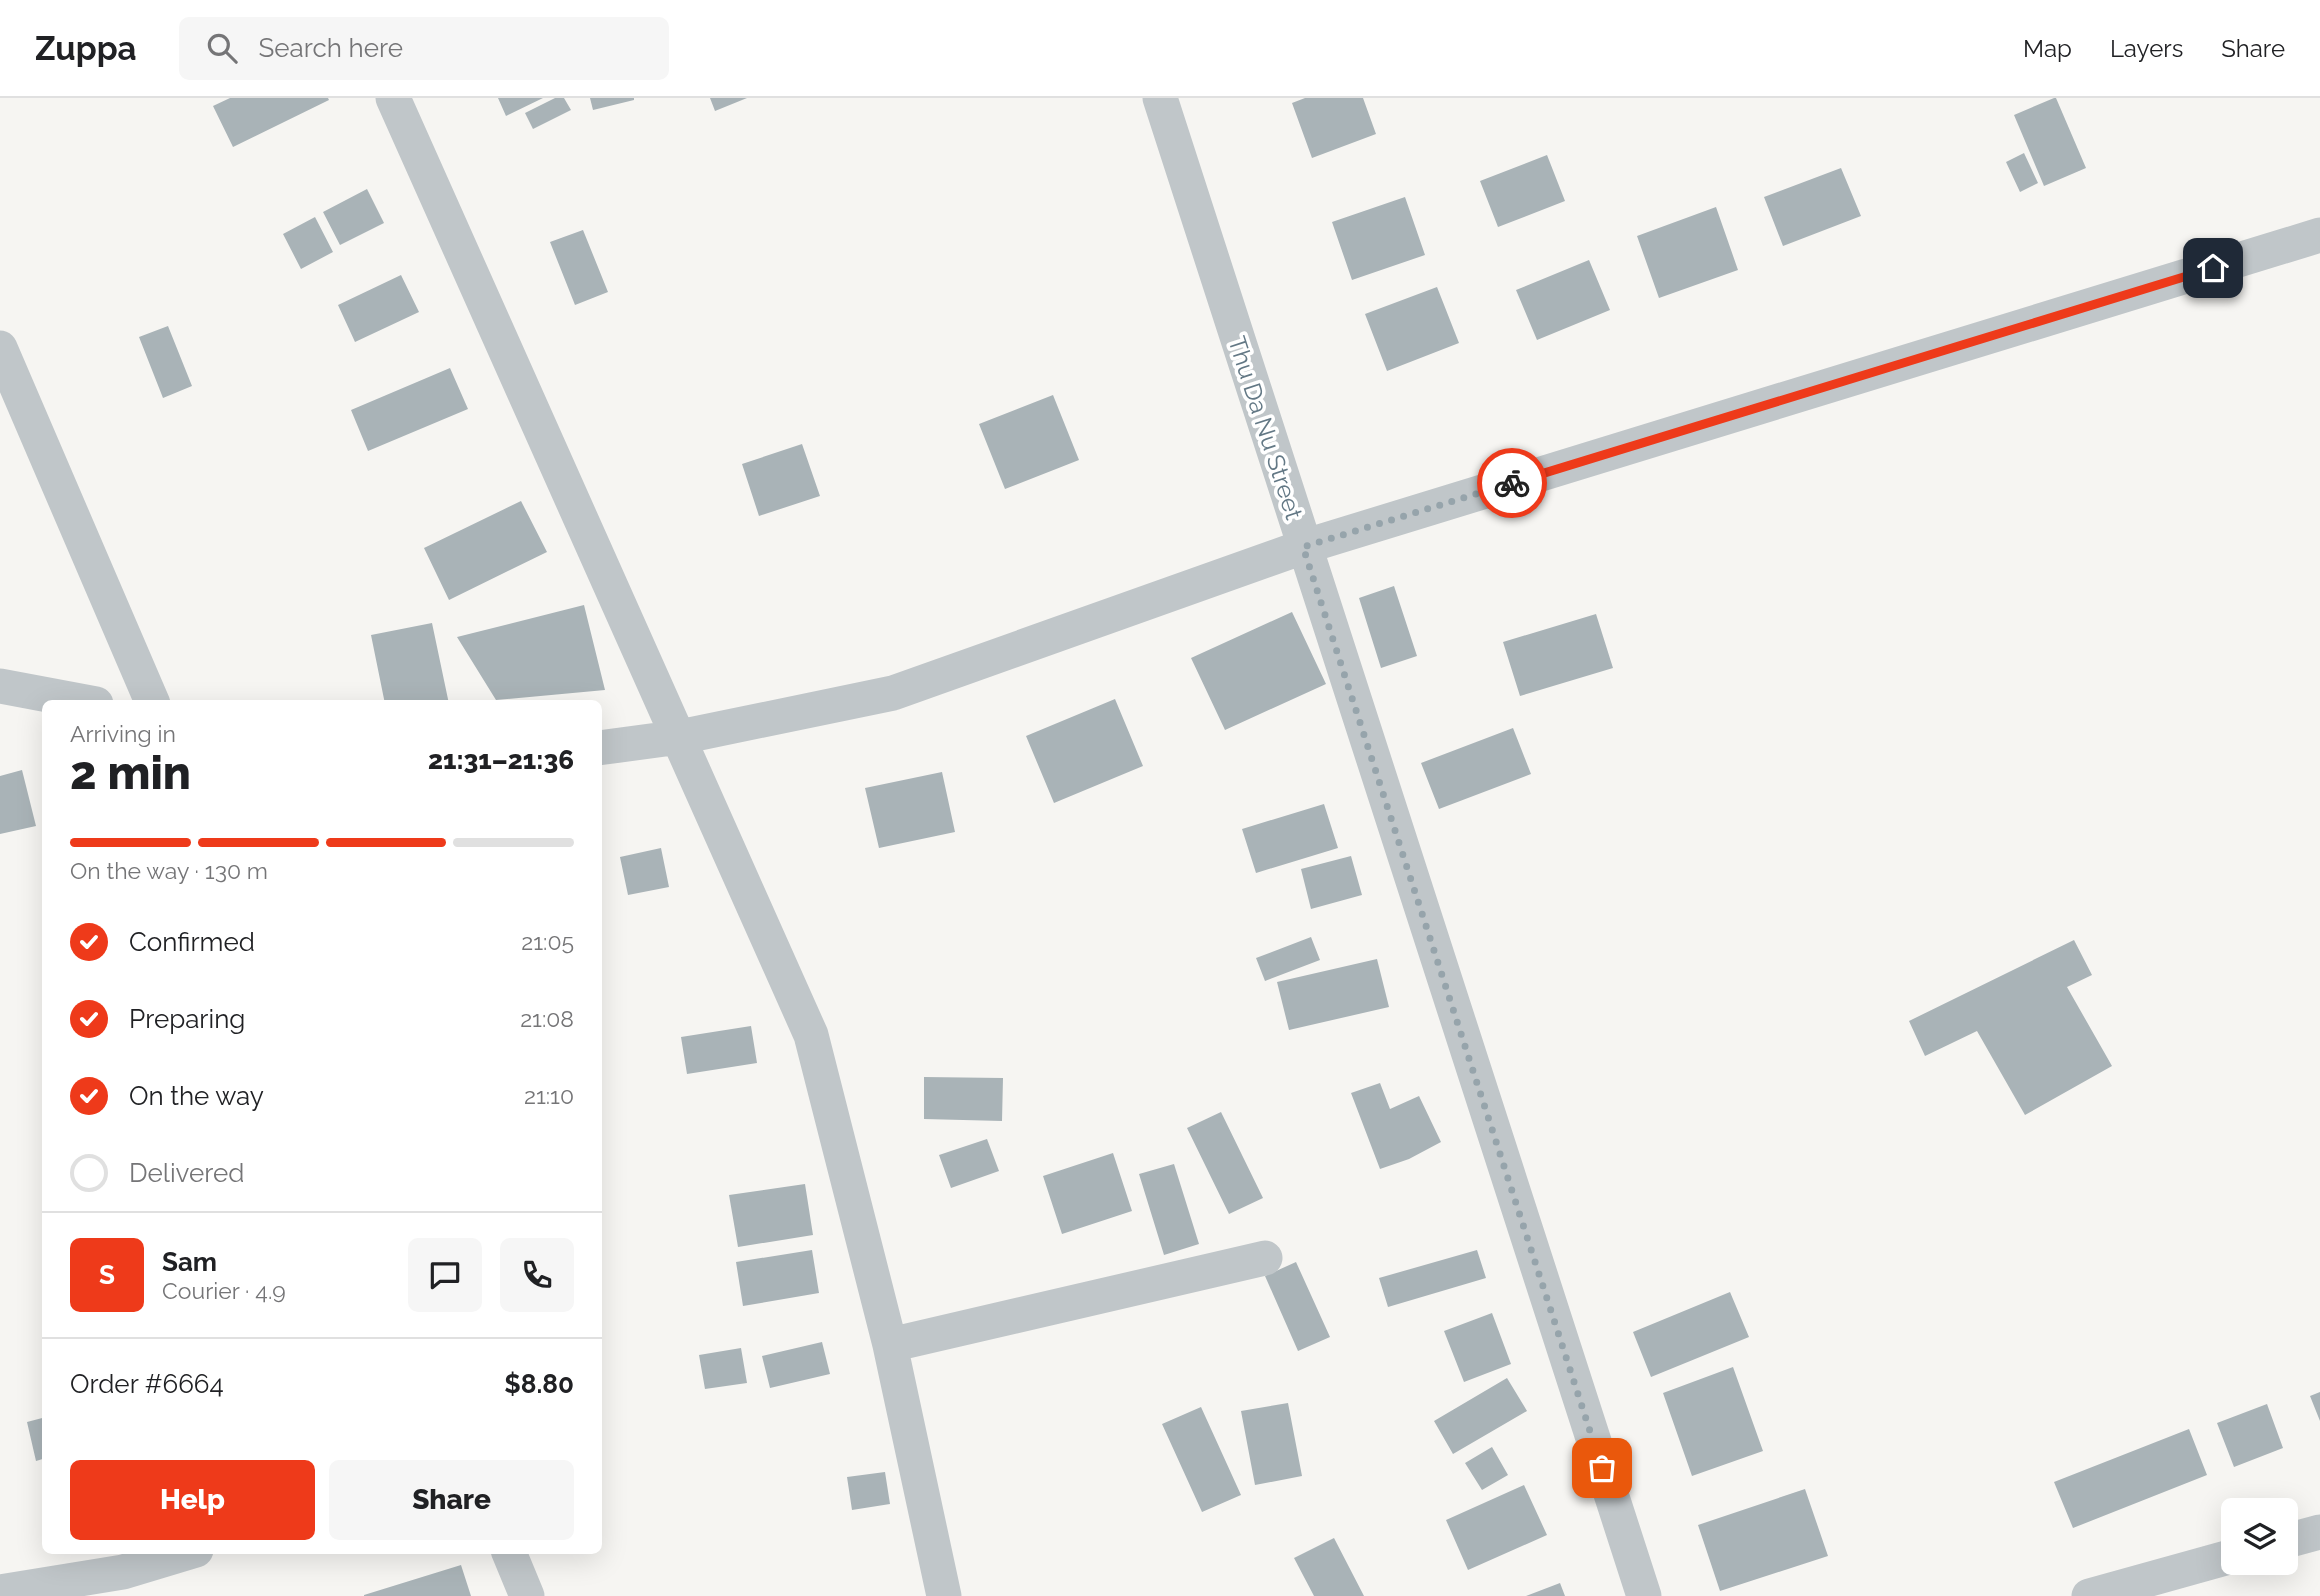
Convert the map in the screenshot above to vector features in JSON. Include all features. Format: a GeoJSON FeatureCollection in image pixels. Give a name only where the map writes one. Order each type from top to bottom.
{"type":"FeatureCollection","features":[{"type":"Feature","properties":{"kind":"street"},"geometry":{"type":"LineString","coordinates":[[394,98],[811,1035],[890,1345],[944,1596]]}},
{"type":"Feature","properties":{"kind":"street","name":"Thu Da Nu Street"},"geometry":{"type":"LineString","coordinates":[[1160,98],[1644,1596]]}},
{"type":"Feature","properties":{"kind":"street"},"geometry":{"type":"LineString","coordinates":[[602,747],[680,737],[892,693],[1303,547],[2320,235]]}},
{"type":"Feature","properties":{"kind":"street"},"geometry":{"type":"LineString","coordinates":[[0,348],[151,700]]}},
{"type":"Feature","properties":{"kind":"street"},"geometry":{"type":"LineString","coordinates":[[0,686],[75,700]]}},
{"type":"Feature","properties":{"kind":"street"},"geometry":{"type":"LineString","coordinates":[[890,1345],[1265,1258]]}},
{"type":"Feature","properties":{"kind":"street"},"geometry":{"type":"LineString","coordinates":[[2298,1538],[2320,1532]]}},
{"type":"Feature","properties":{"kind":"street"},"geometry":{"type":"LineString","coordinates":[[0,1592],[123,1572],[183,1554]]}},
{"type":"Feature","properties":{"kind":"street"},"geometry":{"type":"LineString","coordinates":[[510,1554],[527,1596]]}},
{"type":"Feature","properties":{"kind":"street"},"geometry":{"type":"LineString","coordinates":[[2089,1596],[2221,1559]]}},
{"type":"Feature","properties":{"kind":"building"},"geometry":{"type":"Polygon","coordinates":[[[230,98],[329,100],[233,147],[213,106],[230,98]]]}},
{"type":"Feature","properties":{"kind":"building"},"geometry":{"type":"Polygon","coordinates":[[[498,98],[543,98],[506,116],[498,98]]]}},
{"type":"Feature","properties":{"kind":"building"},"geometry":{"type":"Polygon","coordinates":[[[555,98],[564,98],[571,110],[533,129],[525,113],[555,98]]]}},
{"type":"Feature","properties":{"kind":"building"},"geometry":{"type":"Polygon","coordinates":[[[590,98],[634,98],[634,100],[593,110],[590,98]]]}},
{"type":"Feature","properties":{"kind":"building"},"geometry":{"type":"Polygon","coordinates":[[[710,98],[747,98],[715,111],[710,98]]]}},
{"type":"Feature","properties":{"kind":"building"},"geometry":{"type":"Polygon","coordinates":[[[1305,98],[1363,98],[1376,134],[1312,158],[1292,103],[1305,98]]]}},
{"type":"Feature","properties":{"kind":"building"},"geometry":{"type":"Polygon","coordinates":[[[2054,98],[2086,168],[2044,186],[2014,115],[2054,98]]]}},
{"type":"Feature","properties":{"kind":"building"},"geometry":{"type":"Polygon","coordinates":[[[2024,153],[2038,183],[2020,192],[2006,162],[2024,153]]]}},
{"type":"Feature","properties":{"kind":"building"},"geometry":{"type":"Polygon","coordinates":[[[1547,155],[1565,201],[1498,227],[1480,181],[1547,155]]]}},
{"type":"Feature","properties":{"kind":"building"},"geometry":{"type":"Polygon","coordinates":[[[1841,168],[1861,216],[1783,246],[1764,197],[1841,168]]]}},
{"type":"Feature","properties":{"kind":"building"},"geometry":{"type":"Polygon","coordinates":[[[367,189],[384,223],[340,245],[323,212],[367,189]]]}},
{"type":"Feature","properties":{"kind":"building"},"geometry":{"type":"Polygon","coordinates":[[[1405,197],[1425,255],[1352,280],[1332,222],[1405,197]]]}},
{"type":"Feature","properties":{"kind":"building"},"geometry":{"type":"Polygon","coordinates":[[[1716,207],[1738,270],[1659,298],[1637,236],[1716,207]]]}},
{"type":"Feature","properties":{"kind":"building"},"geometry":{"type":"Polygon","coordinates":[[[315,217],[333,252],[301,269],[283,234],[315,217]]]}},
{"type":"Feature","properties":{"kind":"building"},"geometry":{"type":"Polygon","coordinates":[[[583,230],[608,292],[575,305],[550,242],[583,230]]]}},
{"type":"Feature","properties":{"kind":"building"},"geometry":{"type":"Polygon","coordinates":[[[1589,260],[1610,310],[1537,340],[1516,290],[1589,260]]]}},
{"type":"Feature","properties":{"kind":"building"},"geometry":{"type":"Polygon","coordinates":[[[401,275],[419,312],[355,342],[338,305],[401,275]]]}},
{"type":"Feature","properties":{"kind":"building"},"geometry":{"type":"Polygon","coordinates":[[[1437,287],[1459,343],[1387,371],[1365,314],[1437,287]]]}},
{"type":"Feature","properties":{"kind":"building"},"geometry":{"type":"Polygon","coordinates":[[[168,326],[192,386],[163,398],[139,337],[168,326]]]}},
{"type":"Feature","properties":{"kind":"building"},"geometry":{"type":"Polygon","coordinates":[[[450,368],[468,409],[368,451],[351,410],[450,368]]]}},
{"type":"Feature","properties":{"kind":"building"},"geometry":{"type":"Polygon","coordinates":[[[1053,395],[1079,460],[1005,489],[979,424],[1053,395]]]}},
{"type":"Feature","properties":{"kind":"building"},"geometry":{"type":"Polygon","coordinates":[[[802,444],[820,496],[759,516],[742,464],[802,444]]]}},
{"type":"Feature","properties":{"kind":"building"},"geometry":{"type":"Polygon","coordinates":[[[521,501],[547,552],[449,600],[424,548],[521,501]]]}},
{"type":"Feature","properties":{"kind":"building"},"geometry":{"type":"Polygon","coordinates":[[[1394,586],[1417,656],[1381,668],[1359,598],[1394,586]]]}},
{"type":"Feature","properties":{"kind":"building"},"geometry":{"type":"Polygon","coordinates":[[[584,605],[605,690],[496,700],[457,637],[584,605]]]}},
{"type":"Feature","properties":{"kind":"building"},"geometry":{"type":"Polygon","coordinates":[[[1292,612],[1326,684],[1225,730],[1191,658],[1292,612]]]}},
{"type":"Feature","properties":{"kind":"building"},"geometry":{"type":"Polygon","coordinates":[[[1596,614],[1613,668],[1520,696],[1503,642],[1596,614]]]}},
{"type":"Feature","properties":{"kind":"building"},"geometry":{"type":"Polygon","coordinates":[[[432,623],[448,700],[384,700],[371,635],[432,623]]]}},
{"type":"Feature","properties":{"kind":"building"},"geometry":{"type":"Polygon","coordinates":[[[1115,699],[1143,766],[1054,803],[1026,736],[1115,699]]]}},
{"type":"Feature","properties":{"kind":"building"},"geometry":{"type":"Polygon","coordinates":[[[1513,728],[1531,774],[1439,809],[1421,763],[1513,728]]]}},
{"type":"Feature","properties":{"kind":"building"},"geometry":{"type":"Polygon","coordinates":[[[22,770],[36,826],[0,834],[0,776],[22,770]]]}},
{"type":"Feature","properties":{"kind":"building"},"geometry":{"type":"Polygon","coordinates":[[[942,772],[955,832],[879,848],[865,788],[942,772]]]}},
{"type":"Feature","properties":{"kind":"building"},"geometry":{"type":"Polygon","coordinates":[[[1324,804],[1338,848],[1256,873],[1242,829],[1324,804]]]}},
{"type":"Feature","properties":{"kind":"building"},"geometry":{"type":"Polygon","coordinates":[[[661,848],[669,887],[628,895],[620,857],[661,848]]]}},
{"type":"Feature","properties":{"kind":"building"},"geometry":{"type":"Polygon","coordinates":[[[1351,856],[1362,895],[1311,909],[1301,869],[1351,856]]]}},
{"type":"Feature","properties":{"kind":"building"},"geometry":{"type":"Polygon","coordinates":[[[1311,937],[1320,960],[1265,981],[1256,958],[1311,937]]]}},
{"type":"Feature","properties":{"kind":"building"},"geometry":{"type":"Polygon","coordinates":[[[2074,940],[2092,975],[2067,987],[2112,1066],[2025,1115],[1977,1031],[1925,1056],[1909,1021],[2074,940]]]}},
{"type":"Feature","properties":{"kind":"building"},"geometry":{"type":"Polygon","coordinates":[[[1377,959],[1389,1007],[1289,1030],[1277,982],[1377,959]]]}},
{"type":"Feature","properties":{"kind":"building"},"geometry":{"type":"Polygon","coordinates":[[[751,1026],[757,1063],[687,1074],[681,1037],[751,1026]]]}},
{"type":"Feature","properties":{"kind":"building"},"geometry":{"type":"Polygon","coordinates":[[[924,1077],[1003,1078],[1002,1121],[924,1119],[924,1077]]]}},
{"type":"Feature","properties":{"kind":"building"},"geometry":{"type":"Polygon","coordinates":[[[1380,1083],[1390,1109],[1419,1096],[1441,1142],[1409,1159],[1380,1169],[1351,1093],[1380,1083]]]}},
{"type":"Feature","properties":{"kind":"building"},"geometry":{"type":"Polygon","coordinates":[[[1221,1112],[1263,1198],[1229,1214],[1187,1128],[1221,1112]]]}},
{"type":"Feature","properties":{"kind":"building"},"geometry":{"type":"Polygon","coordinates":[[[987,1139],[999,1171],[951,1188],[939,1155],[987,1139]]]}},
{"type":"Feature","properties":{"kind":"building"},"geometry":{"type":"Polygon","coordinates":[[[1113,1153],[1132,1211],[1062,1234],[1043,1176],[1113,1153]]]}},
{"type":"Feature","properties":{"kind":"building"},"geometry":{"type":"Polygon","coordinates":[[[1174,1164],[1199,1244],[1164,1255],[1139,1174],[1174,1164]]]}},
{"type":"Feature","properties":{"kind":"building"},"geometry":{"type":"Polygon","coordinates":[[[805,1184],[813,1235],[738,1247],[729,1195],[805,1184]]]}},
{"type":"Feature","properties":{"kind":"building"},"geometry":{"type":"Polygon","coordinates":[[[812,1250],[819,1293],[743,1306],[736,1262],[812,1250]]]}},
{"type":"Feature","properties":{"kind":"building"},"geometry":{"type":"Polygon","coordinates":[[[1477,1250],[1486,1278],[1388,1307],[1379,1278],[1477,1250]]]}},
{"type":"Feature","properties":{"kind":"building"},"geometry":{"type":"Polygon","coordinates":[[[1296,1262],[1330,1337],[1298,1351],[1265,1276],[1296,1262]]]}},
{"type":"Feature","properties":{"kind":"building"},"geometry":{"type":"Polygon","coordinates":[[[1730,1292],[1749,1337],[1651,1377],[1633,1332],[1730,1292]]]}},
{"type":"Feature","properties":{"kind":"building"},"geometry":{"type":"Polygon","coordinates":[[[1492,1313],[1511,1364],[1464,1382],[1444,1331],[1492,1313]]]}},
{"type":"Feature","properties":{"kind":"building"},"geometry":{"type":"Polygon","coordinates":[[[822,1342],[830,1374],[770,1388],[762,1356],[822,1342]]]}},
{"type":"Feature","properties":{"kind":"building"},"geometry":{"type":"Polygon","coordinates":[[[741,1348],[747,1383],[705,1389],[699,1355],[741,1348]]]}},
{"type":"Feature","properties":{"kind":"building"},"geometry":{"type":"Polygon","coordinates":[[[1733,1367],[1763,1451],[1692,1476],[1663,1393],[1733,1367]]]}},
{"type":"Feature","properties":{"kind":"building"},"geometry":{"type":"Polygon","coordinates":[[[1507,1378],[1527,1411],[1453,1454],[1434,1421],[1507,1378]]]}},
{"type":"Feature","properties":{"kind":"building"},"geometry":{"type":"Polygon","coordinates":[[[2320,1392],[2320,1421],[2310,1396],[2320,1392]]]}},
{"type":"Feature","properties":{"kind":"building"},"geometry":{"type":"Polygon","coordinates":[[[1288,1403],[1302,1476],[1255,1485],[1241,1411],[1288,1403]]]}},
{"type":"Feature","properties":{"kind":"building"},"geometry":{"type":"Polygon","coordinates":[[[2267,1404],[2283,1448],[2234,1467],[2217,1423],[2267,1404]]]}},
{"type":"Feature","properties":{"kind":"building"},"geometry":{"type":"Polygon","coordinates":[[[1201,1407],[1241,1495],[1202,1512],[1162,1424],[1201,1407]]]}},
{"type":"Feature","properties":{"kind":"building"},"geometry":{"type":"Polygon","coordinates":[[[42,1418],[42,1459],[36,1461],[27,1422],[42,1418]]]}},
{"type":"Feature","properties":{"kind":"building"},"geometry":{"type":"Polygon","coordinates":[[[2189,1429],[2207,1475],[2073,1528],[2054,1482],[2189,1429]]]}},
{"type":"Feature","properties":{"kind":"building"},"geometry":{"type":"Polygon","coordinates":[[[1492,1447],[1508,1475],[1482,1490],[1465,1463],[1492,1447]]]}},
{"type":"Feature","properties":{"kind":"building"},"geometry":{"type":"Polygon","coordinates":[[[885,1472],[890,1504],[852,1510],[847,1477],[885,1472]]]}},
{"type":"Feature","properties":{"kind":"building"},"geometry":{"type":"Polygon","coordinates":[[[1524,1485],[1547,1535],[1468,1570],[1446,1520],[1524,1485]]]}},
{"type":"Feature","properties":{"kind":"building"},"geometry":{"type":"Polygon","coordinates":[[[1805,1489],[1828,1556],[1720,1591],[1698,1525],[1805,1489]]]}},
{"type":"Feature","properties":{"kind":"building"},"geometry":{"type":"Polygon","coordinates":[[[1334,1538],[1364,1596],[1314,1596],[1294,1558],[1334,1538]]]}},
{"type":"Feature","properties":{"kind":"building"},"geometry":{"type":"Polygon","coordinates":[[[461,1565],[471,1596],[364,1596],[364,1595],[461,1565]]]}},
{"type":"Feature","properties":{"kind":"building"},"geometry":{"type":"Polygon","coordinates":[[[1560,1583],[1565,1596],[1526,1596],[1560,1583]]]}},
{"type":"Feature","properties":{"kind":"way so far"},"geometry":{"type":"LineString","coordinates":[[1512,483],[1303,547],[1602,1468]]}},
{"type":"Feature","properties":{"kind":"route"},"geometry":{"type":"LineString","coordinates":[[1512,483],[2213,268]]}}]}
